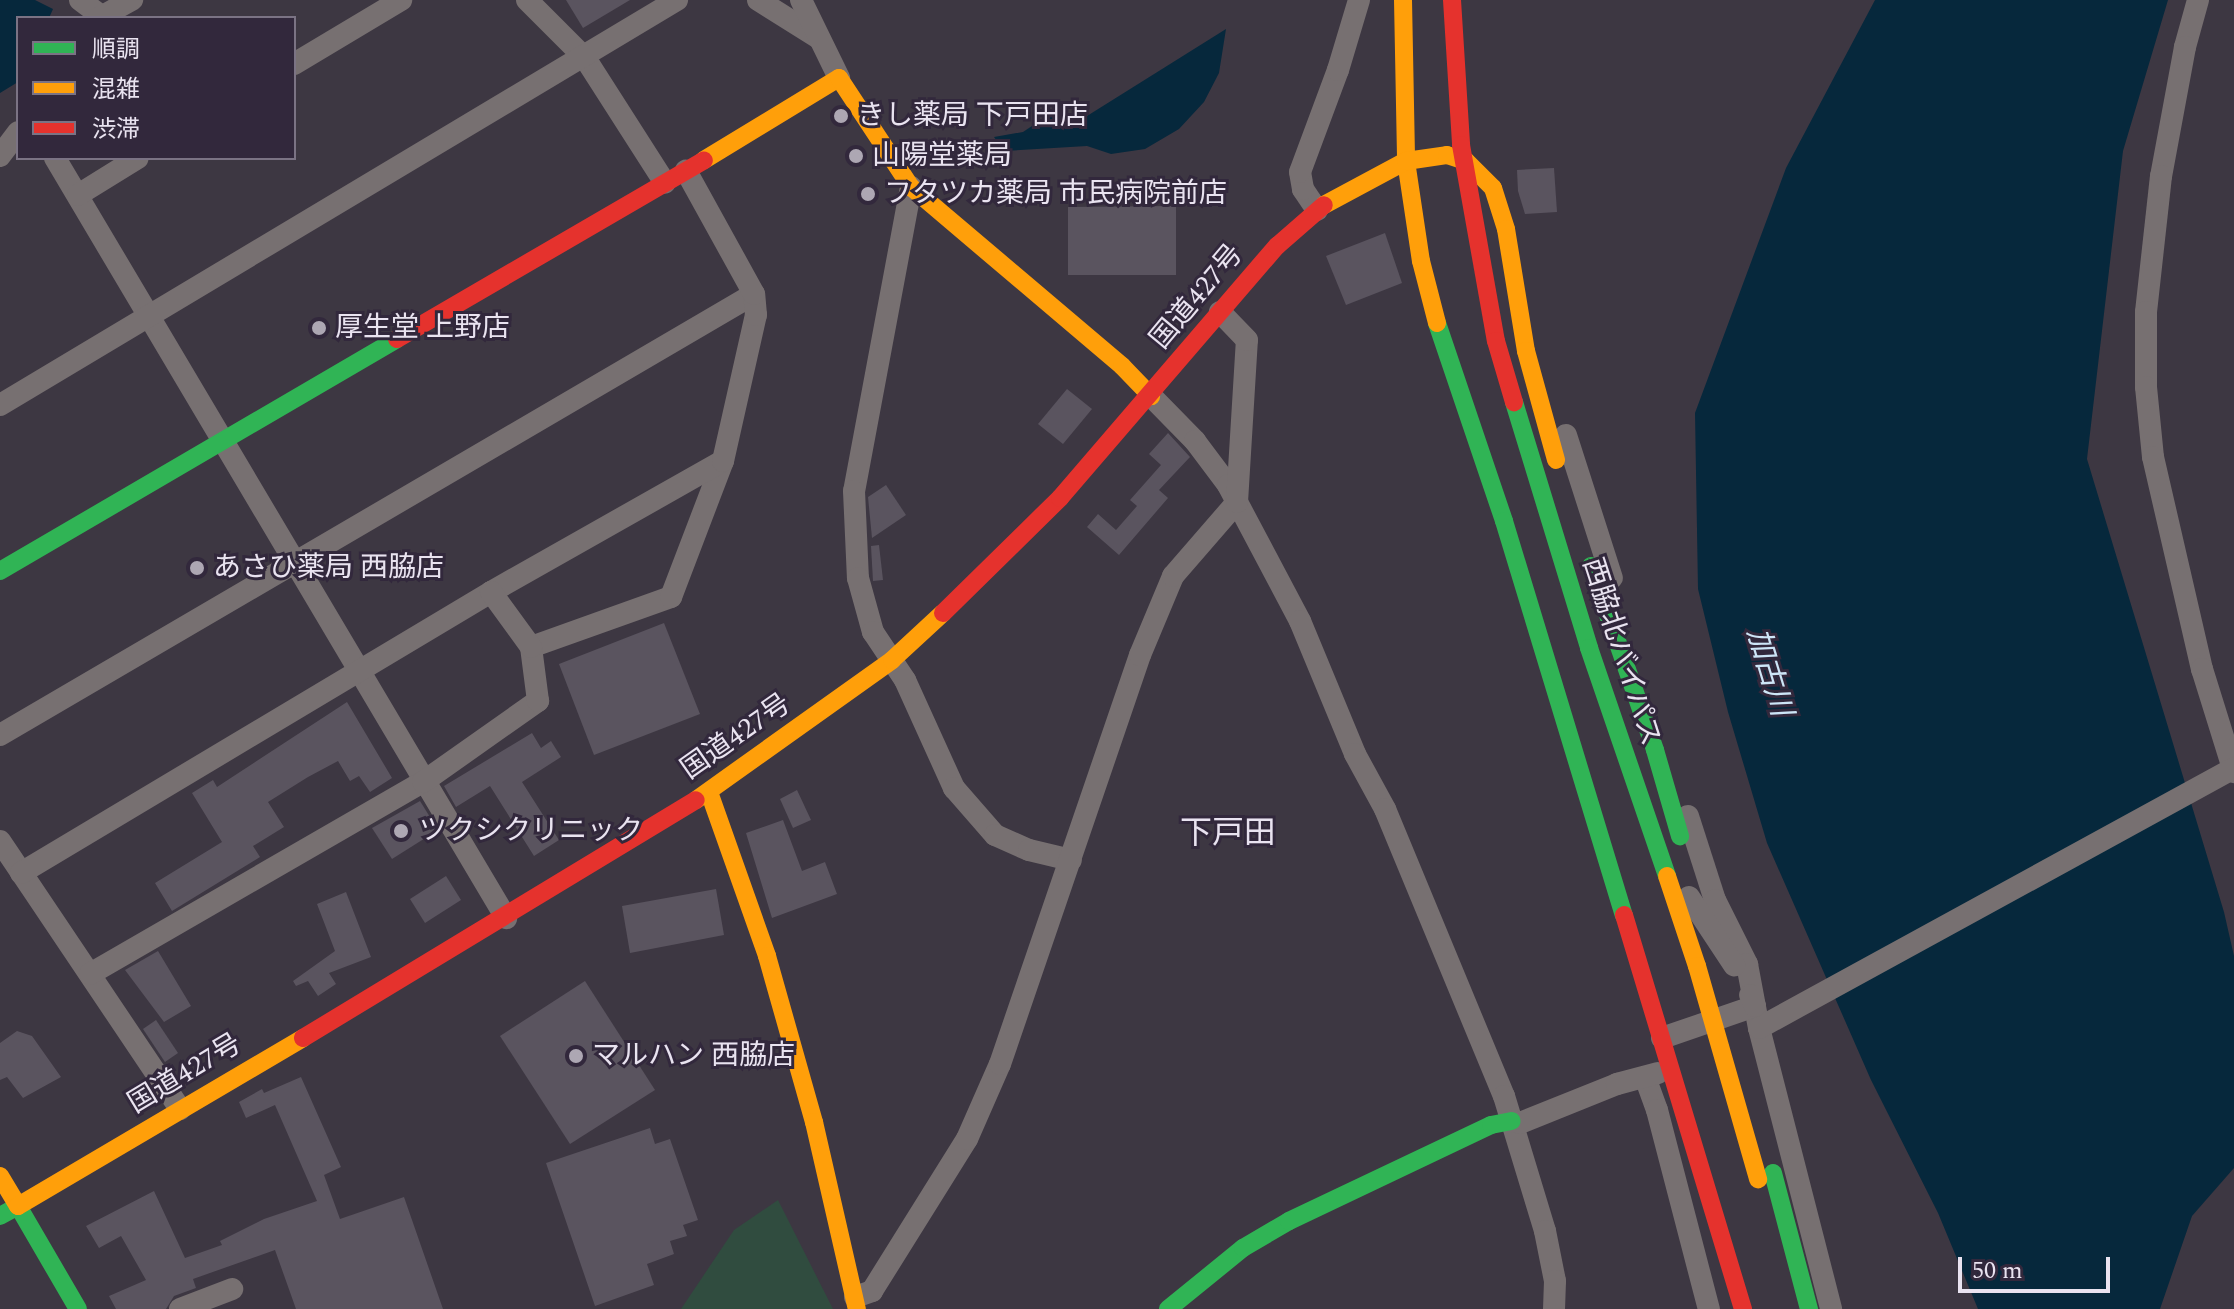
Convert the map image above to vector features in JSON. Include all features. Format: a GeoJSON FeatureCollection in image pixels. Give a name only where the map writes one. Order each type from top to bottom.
{"type":"FeatureCollection","features":[{"type":"Feature","properties":{"kind":"main road"},"geometry":{"type":"LineString","coordinates":[[1403,0],[1406,161],[1421,261],[1443,349],[1508,535],[1743,1309]]}},
{"type":"Feature","properties":{"kind":"main road","name":"西脇北バイパス"},"geometry":{"type":"LineString","coordinates":[[1452,0],[1461,145],[1496,341],[1589,648],[1766,1176],[1793,1309]]}},
{"type":"Feature","properties":{"kind":"main road"},"geometry":{"type":"LineString","coordinates":[[0,571],[686,171],[839,78],[911,187],[1122,366],[1151,396]]}},
{"type":"Feature","properties":{"kind":"main road","name":"国道427号"},"geometry":{"type":"LineString","coordinates":[[0,1216],[506,918],[709,792],[892,660],[1050,508],[1151,396],[1277,246],[1317,210],[1356,184],[1406,161],[1447,155],[1466,161],[1487,181],[1501,207],[1517,301],[1556,460],[1655,750],[1766,1176]]}},
{"type":"Feature","properties":{"kind":"main road"},"geometry":{"type":"LineString","coordinates":[[709,792],[767,956],[814,1122],[856,1303]]}},
{"type":"Feature","properties":{"kind":"main road"},"geometry":{"type":"LineString","coordinates":[[1168,1309],[1243,1248],[1289,1221],[1491,1125],[1512,1121]]}},
{"type":"Feature","properties":{"kind":"main road"},"geometry":{"type":"LineString","coordinates":[[0,1176],[78,1309]]}},
{"type":"Feature","properties":{"kind":"main road"},"geometry":{"type":"LineString","coordinates":[[1766,1176],[1809,1309]]}},
{"type":"Feature","properties":{"kind":"street"},"geometry":{"type":"LineString","coordinates":[[80,0],[99,16]]}},
{"type":"Feature","properties":{"kind":"street"},"geometry":{"type":"LineString","coordinates":[[102,16],[132,0]]}},
{"type":"Feature","properties":{"kind":"street"},"geometry":{"type":"LineString","coordinates":[[296,63],[401,0]]}},
{"type":"Feature","properties":{"kind":"street"},"geometry":{"type":"LineString","coordinates":[[527,0],[585,58],[665,183]]}},
{"type":"Feature","properties":{"kind":"street"},"geometry":{"type":"LineString","coordinates":[[0,405],[585,58],[677,0]]}},
{"type":"Feature","properties":{"kind":"street"},"geometry":{"type":"LineString","coordinates":[[758,0],[817,37]]}},
{"type":"Feature","properties":{"kind":"street"},"geometry":{"type":"LineString","coordinates":[[801,0],[839,78]]}},
{"type":"Feature","properties":{"kind":"street"},"geometry":{"type":"LineString","coordinates":[[1317,210],[1303,189],[1300,172],[1338,70],[1359,0]]}},
{"type":"Feature","properties":{"kind":"street"},"geometry":{"type":"LineString","coordinates":[[1662,1038],[1779,1015],[2234,770],[2202,669],[2156,473],[2146,387],[2146,312],[2161,176],[2185,47],[2198,0]]}},
{"type":"Feature","properties":{"kind":"street"},"geometry":{"type":"LineString","coordinates":[[0,156],[16,135]]}},
{"type":"Feature","properties":{"kind":"street"},"geometry":{"type":"LineString","coordinates":[[56,160],[506,918]]}},
{"type":"Feature","properties":{"kind":"street"},"geometry":{"type":"LineString","coordinates":[[78,195],[135,160]]}},
{"type":"Feature","properties":{"kind":"street"},"geometry":{"type":"LineString","coordinates":[[531,647],[671,597],[723,461],[756,315],[754,294],[686,171]]}},
{"type":"Feature","properties":{"kind":"street"},"geometry":{"type":"LineString","coordinates":[[911,187],[854,491],[858,578],[873,632],[892,660],[954,788],[995,835],[1029,850],[1071,860]]}},
{"type":"Feature","properties":{"kind":"street"},"geometry":{"type":"LineString","coordinates":[[0,735],[754,294]]}},
{"type":"Feature","properties":{"kind":"street"},"geometry":{"type":"LineString","coordinates":[[1517,301],[1520,396],[1544,482],[1689,899],[1730,958],[1757,1017]]}},
{"type":"Feature","properties":{"kind":"street"},"geometry":{"type":"LineString","coordinates":[[856,1303],[872,1291],[967,1139],[1000,1064],[1071,860],[1113,726],[1173,576],[1237,502],[1247,340],[1220,312]]}},
{"type":"Feature","properties":{"kind":"street"},"geometry":{"type":"LineString","coordinates":[[1151,396],[1195,441],[1237,502],[1300,621],[1355,754],[1385,809],[1512,1121],[1545,1231],[1555,1281],[1554,1309]]}},
{"type":"Feature","properties":{"kind":"street"},"geometry":{"type":"LineString","coordinates":[[1556,403],[1715,900],[1747,964],[1757,1017],[1831,1309]]}},
{"type":"Feature","properties":{"kind":"street"},"geometry":{"type":"LineString","coordinates":[[21,873],[491,592],[723,461]]}},
{"type":"Feature","properties":{"kind":"street"},"geometry":{"type":"LineString","coordinates":[[90,974],[423,782],[538,701],[531,647],[491,592]]}},
{"type":"Feature","properties":{"kind":"street"},"geometry":{"type":"LineString","coordinates":[[0,841],[180,1109]]}},
{"type":"Feature","properties":{"kind":"street"},"geometry":{"type":"LineString","coordinates":[[1512,1121],[1520,1123],[1617,1084],[1670,1069]]}},
{"type":"Feature","properties":{"kind":"street"},"geometry":{"type":"LineString","coordinates":[[1645,1077],[1657,1110],[1709,1309]]}},
{"type":"Feature","properties":{"kind":"street"},"geometry":{"type":"LineString","coordinates":[[180,1309],[232,1289]]}},
{"type":"Feature","properties":{"kind":"green space"},"geometry":{"type":"Polygon","coordinates":[[[778,1200],[833,1309],[681,1309],[734,1230],[778,1200]]]}},
{"type":"Feature","properties":{"kind":"water"},"geometry":{"type":"Polygon","coordinates":[[[0,0],[35,0],[53,9],[50,16],[16,16],[16,83],[0,93],[0,0]]]}},
{"type":"Feature","properties":{"kind":"water","name":"加古川"},"geometry":{"type":"Polygon","coordinates":[[[1875,0],[2168,0],[2123,151],[2087,459],[2224,912],[2234,956],[2234,1168],[2192,1216],[2160,1309],[1978,1309],[1938,1213],[1871,1080],[1767,843],[1728,712],[1698,589],[1695,413],[1786,168],[1875,0]]]}},
{"type":"Feature","properties":{"kind":"water"},"geometry":{"type":"Polygon","coordinates":[[[1226,29],[1219,73],[1204,102],[1179,129],[1145,149],[1111,154],[1087,146],[1004,151],[994,137],[1023,132],[1047,116],[1087,116],[1226,29]]]}},
{"type":"Feature","properties":{"kind":"building"},"geometry":{"type":"Polygon","coordinates":[[[566,0],[630,0],[583,28],[566,0]]]}},
{"type":"Feature","properties":{"kind":"building"},"geometry":{"type":"Polygon","coordinates":[[[1554,168],[1557,212],[1525,214],[1518,191],[1517,170],[1554,168]]]}},
{"type":"Feature","properties":{"kind":"building"},"geometry":{"type":"Polygon","coordinates":[[[1176,206],[1176,275],[1068,275],[1068,207],[1176,206]]]}},
{"type":"Feature","properties":{"kind":"building"},"geometry":{"type":"Polygon","coordinates":[[[1385,233],[1402,283],[1346,305],[1326,256],[1385,233]]]}},
{"type":"Feature","properties":{"kind":"building"},"geometry":{"type":"Polygon","coordinates":[[[1067,389],[1092,409],[1063,444],[1038,424],[1067,389]]]}},
{"type":"Feature","properties":{"kind":"building"},"geometry":{"type":"Polygon","coordinates":[[[1168,433],[1190,457],[1159,490],[1168,498],[1119,555],[1087,527],[1098,514],[1116,530],[1137,506],[1130,500],[1161,465],[1149,454],[1168,433]]]}},
{"type":"Feature","properties":{"kind":"building"},"geometry":{"type":"Polygon","coordinates":[[[886,485],[906,515],[872,538],[868,497],[886,485]]]}},
{"type":"Feature","properties":{"kind":"building"},"geometry":{"type":"Polygon","coordinates":[[[879,545],[883,580],[873,581],[871,546],[879,545]]]}},
{"type":"Feature","properties":{"kind":"building"},"geometry":{"type":"Polygon","coordinates":[[[664,623],[700,714],[594,755],[559,664],[664,623]]]}},
{"type":"Feature","properties":{"kind":"building"},"geometry":{"type":"Polygon","coordinates":[[[347,702],[392,778],[370,792],[359,776],[350,781],[338,761],[308,777],[268,802],[284,827],[253,846],[260,857],[172,911],[155,883],[222,842],[192,793],[213,780],[217,787],[347,702]]]}},
{"type":"Feature","properties":{"kind":"building"},"geometry":{"type":"Polygon","coordinates":[[[532,733],[541,748],[551,741],[561,757],[522,782],[559,840],[534,856],[490,786],[456,807],[444,786],[532,733]]]}},
{"type":"Feature","properties":{"kind":"building"},"geometry":{"type":"Polygon","coordinates":[[[797,790],[811,820],[793,828],[780,799],[797,790]]]}},
{"type":"Feature","properties":{"kind":"building"},"geometry":{"type":"Polygon","coordinates":[[[420,801],[438,830],[392,859],[372,828],[420,801]]]}},
{"type":"Feature","properties":{"kind":"building"},"geometry":{"type":"Polygon","coordinates":[[[783,820],[802,871],[825,862],[837,894],[772,918],[746,833],[783,820]]]}},
{"type":"Feature","properties":{"kind":"building"},"geometry":{"type":"Polygon","coordinates":[[[446,876],[461,900],[425,923],[410,899],[446,876]]]}},
{"type":"Feature","properties":{"kind":"building"},"geometry":{"type":"Polygon","coordinates":[[[716,889],[724,935],[630,953],[622,906],[716,889]]]}},
{"type":"Feature","properties":{"kind":"building"},"geometry":{"type":"Polygon","coordinates":[[[346,892],[371,957],[329,973],[336,984],[318,996],[308,981],[296,986],[293,981],[335,951],[317,904],[346,892]]]}},
{"type":"Feature","properties":{"kind":"building"},"geometry":{"type":"Polygon","coordinates":[[[158,951],[191,1006],[164,1022],[125,970],[158,951]]]}},
{"type":"Feature","properties":{"kind":"building"},"geometry":{"type":"Polygon","coordinates":[[[585,981],[655,1090],[570,1144],[500,1036],[585,981]]]}},
{"type":"Feature","properties":{"kind":"building"},"geometry":{"type":"Polygon","coordinates":[[[156,1020],[178,1053],[165,1062],[143,1029],[156,1020]]]}},
{"type":"Feature","properties":{"kind":"building"},"geometry":{"type":"Polygon","coordinates":[[[17,1031],[32,1036],[61,1077],[23,1098],[7,1077],[0,1080],[0,1043],[17,1031]]]}},
{"type":"Feature","properties":{"kind":"building"},"geometry":{"type":"Polygon","coordinates":[[[301,1077],[341,1167],[324,1175],[340,1219],[404,1197],[443,1309],[296,1309],[275,1250],[193,1279],[196,1288],[174,1296],[166,1309],[116,1309],[109,1296],[146,1280],[121,1236],[99,1248],[86,1226],[154,1191],[185,1258],[222,1245],[220,1241],[264,1219],[317,1201],[275,1105],[246,1118],[239,1102],[262,1089],[264,1093],[301,1077]]]}},
{"type":"Feature","properties":{"kind":"building"},"geometry":{"type":"Polygon","coordinates":[[[650,1128],[655,1144],[670,1139],[698,1220],[683,1225],[687,1236],[670,1241],[674,1254],[647,1264],[654,1285],[595,1306],[546,1163],[650,1128]]]}},
{"type":"Feature","properties":{"kind":"traffic: fast"},"geometry":{"type":"LineString","coordinates":[[1437,323],[1504,521],[1624,915]]}},
{"type":"Feature","properties":{"kind":"traffic: fast"},"geometry":{"type":"LineString","coordinates":[[0,571],[397,339]]}},
{"type":"Feature","properties":{"kind":"traffic: fast"},"geometry":{"type":"LineString","coordinates":[[1514,402],[1589,648],[1667,876]]}},
{"type":"Feature","properties":{"kind":"traffic: fast"},"geometry":{"type":"LineString","coordinates":[[1591,566],[1655,750],[1680,836]]}},
{"type":"Feature","properties":{"kind":"traffic: fast"},"geometry":{"type":"LineString","coordinates":[[1168,1309],[1243,1248],[1289,1221],[1491,1125],[1512,1121]]}},
{"type":"Feature","properties":{"kind":"traffic: fast"},"geometry":{"type":"LineString","coordinates":[[1773,1173],[1809,1309]]}},
{"type":"Feature","properties":{"kind":"traffic: fast"},"geometry":{"type":"LineString","coordinates":[[0,1216],[18,1206],[78,1309]]}},
{"type":"Feature","properties":{"kind":"traffic: slow"},"geometry":{"type":"LineString","coordinates":[[1403,0],[1406,161],[1421,261],[1437,323]]}},
{"type":"Feature","properties":{"kind":"traffic: slow"},"geometry":{"type":"LineString","coordinates":[[704,160],[839,78],[911,187],[1122,366],[1151,396]]}},
{"type":"Feature","properties":{"kind":"traffic: slow"},"geometry":{"type":"LineString","coordinates":[[1324,205],[1406,161],[1447,155],[1466,161],[1493,188],[1506,229],[1526,351],[1556,460]]}},
{"type":"Feature","properties":{"kind":"traffic: slow"},"geometry":{"type":"LineString","coordinates":[[696,800],[892,660],[943,613]]}},
{"type":"Feature","properties":{"kind":"traffic: slow"},"geometry":{"type":"LineString","coordinates":[[709,792],[767,956],[814,1122],[857,1309]]}},
{"type":"Feature","properties":{"kind":"traffic: slow"},"geometry":{"type":"LineString","coordinates":[[1667,876],[1697,966],[1758,1179]]}},
{"type":"Feature","properties":{"kind":"traffic: slow"},"geometry":{"type":"LineString","coordinates":[[0,1176],[18,1206],[303,1038]]}},
{"type":"Feature","properties":{"kind":"traffic: jam"},"geometry":{"type":"LineString","coordinates":[[1452,0],[1461,145],[1496,341],[1514,402]]}},
{"type":"Feature","properties":{"kind":"traffic: jam"},"geometry":{"type":"LineString","coordinates":[[397,339],[704,160]]}},
{"type":"Feature","properties":{"kind":"traffic: jam"},"geometry":{"type":"LineString","coordinates":[[943,613],[1060,498],[1277,246],[1324,205]]}},
{"type":"Feature","properties":{"kind":"traffic: jam"},"geometry":{"type":"LineString","coordinates":[[303,1038],[696,800]]}},
{"type":"Feature","properties":{"kind":"traffic: jam"},"geometry":{"type":"LineString","coordinates":[[1624,915],[1743,1309]]}},
{"type":"Feature","properties":{"kind":"place","name":"きし薬局 下戸田店"},"geometry":{"type":"Point","coordinates":[841,116]}},
{"type":"Feature","properties":{"kind":"place","name":"山陽堂薬局"},"geometry":{"type":"Point","coordinates":[856,156]}},
{"type":"Feature","properties":{"kind":"place","name":"フタツカ薬局 市民病院前店"},"geometry":{"type":"Point","coordinates":[868,194]}},
{"type":"Feature","properties":{"kind":"place","name":"厚生堂 上野店"},"geometry":{"type":"Point","coordinates":[319,328]}},
{"type":"Feature","properties":{"kind":"place","name":"あさひ薬局 西脇店"},"geometry":{"type":"Point","coordinates":[197,568]}},
{"type":"Feature","properties":{"kind":"place","name":"ツクシクリニック"},"geometry":{"type":"Point","coordinates":[401,831]}},
{"type":"Feature","properties":{"kind":"place","name":"マルハン 西脇店"},"geometry":{"type":"Point","coordinates":[576,1056]}},
{"type":"Feature","properties":{"kind":"district","name":"下戸田"},"geometry":{"type":"Point","coordinates":[1228,834]}}]}
